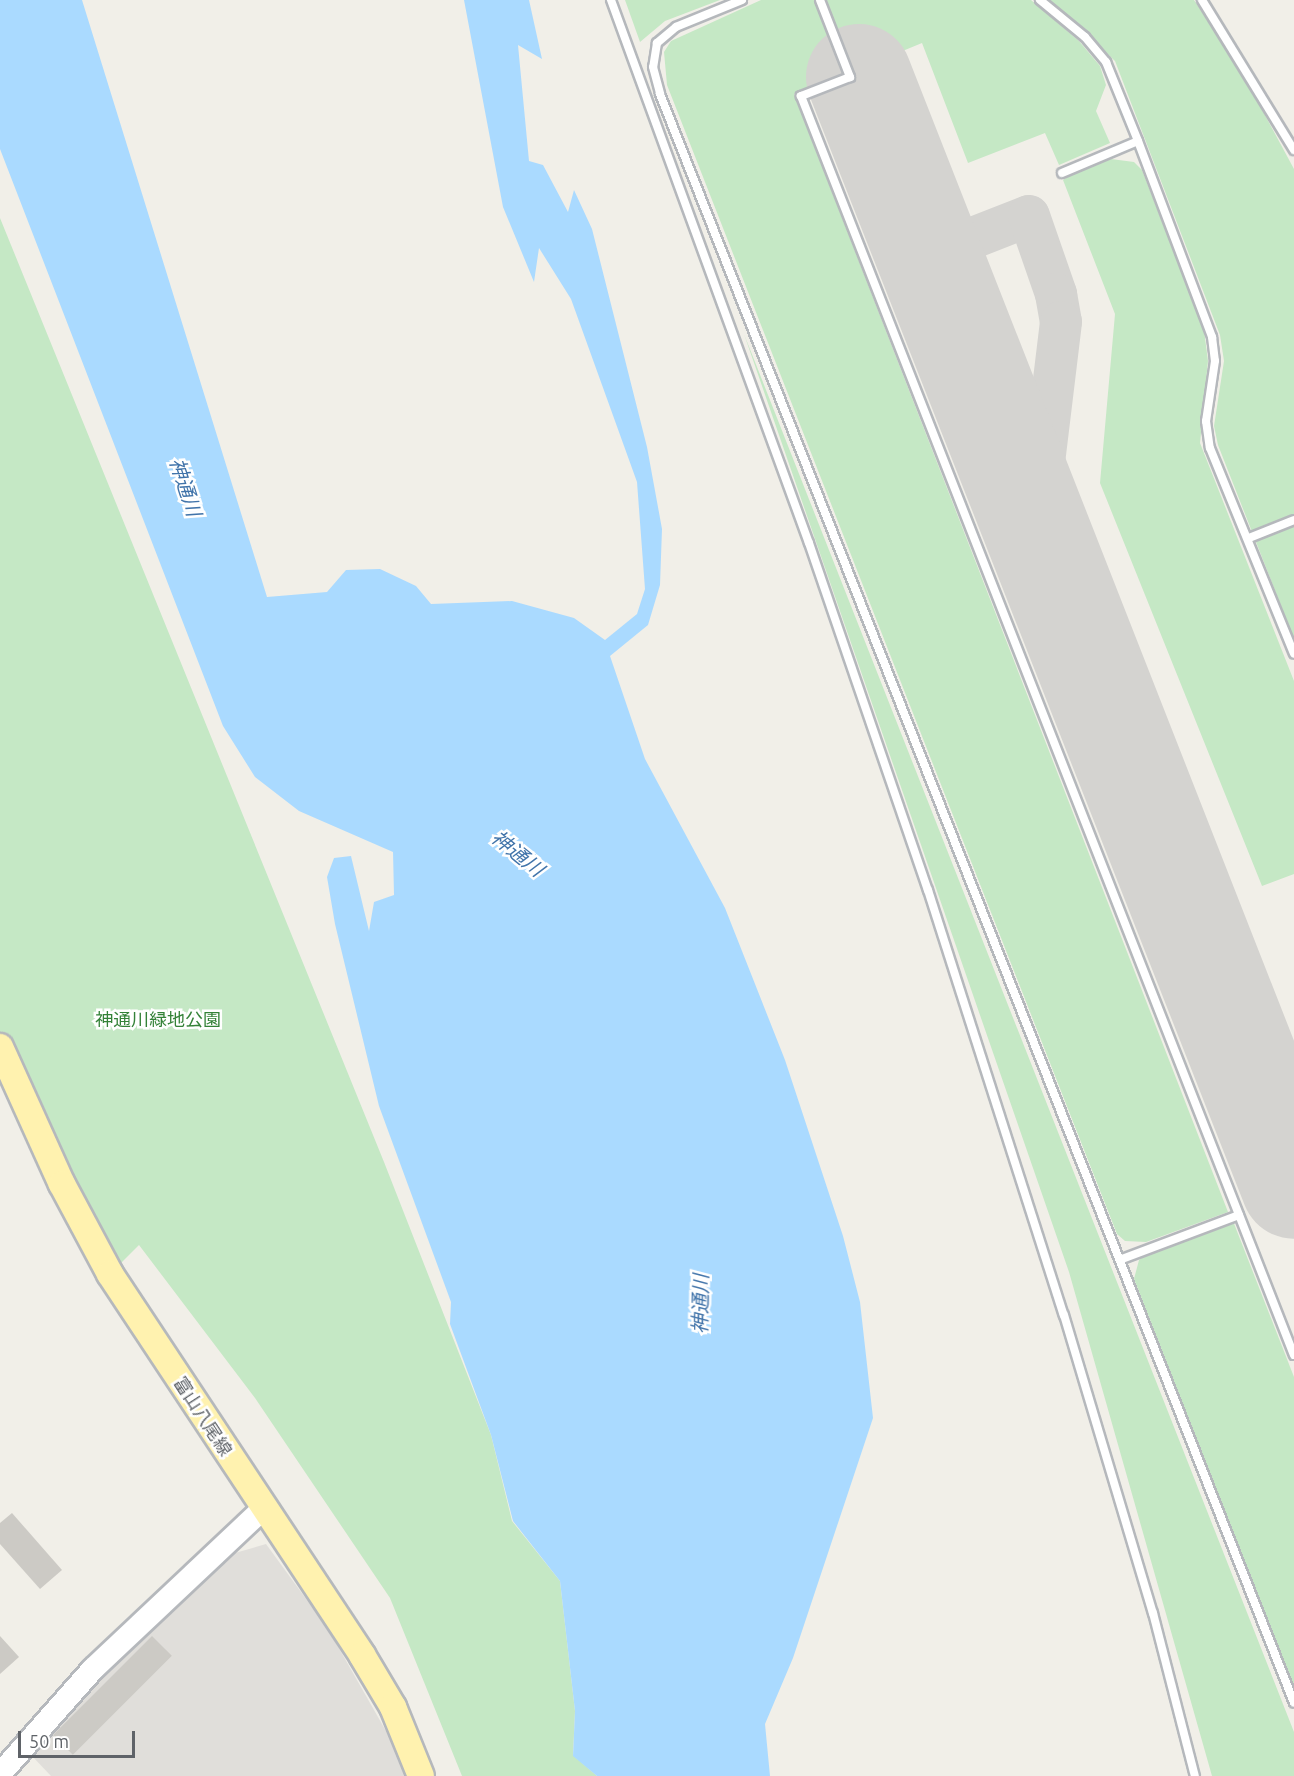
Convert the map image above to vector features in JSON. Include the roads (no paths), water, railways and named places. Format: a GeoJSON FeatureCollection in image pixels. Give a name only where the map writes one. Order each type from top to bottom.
{"type":"FeatureCollection","features":[{"type":"Feature","properties":{"kind":"main road","name":"富山八尾線"},"geometry":{"type":"LineString","coordinates":[[0,1047],[62,1184],[110,1274],[362,1654],[393,1707],[421,1776]]}},
{"type":"Feature","properties":{"kind":"street"},"geometry":{"type":"LineString","coordinates":[[0,1774],[93,1669],[264,1508]]}},
{"type":"Feature","properties":{"kind":"lane"},"geometry":{"type":"LineString","coordinates":[[611,0],[809,543],[927,890],[1064,1315],[1153,1613],[1195,1776]]}},
{"type":"Feature","properties":{"kind":"lane"},"geometry":{"type":"LineString","coordinates":[[742,0],[676,27],[657,43],[653,68],[660,93],[1122,1259],[1294,1703]]}},
{"type":"Feature","properties":{"kind":"lane"},"geometry":{"type":"LineString","coordinates":[[820,0],[850,77],[801,96],[1294,1355]]}},
{"type":"Feature","properties":{"kind":"lane"},"geometry":{"type":"LineString","coordinates":[[1040,0],[1085,37],[1106,62],[1138,141],[1212,337],[1215,361],[1206,421],[1210,448],[1249,538],[1294,654]]}},
{"type":"Feature","properties":{"kind":"lane"},"geometry":{"type":"LineString","coordinates":[[1202,0],[1294,150]]}},
{"type":"Feature","properties":{"kind":"lane"},"geometry":{"type":"LineString","coordinates":[[1062,173],[1138,141]]}},
{"type":"Feature","properties":{"kind":"lane"},"geometry":{"type":"LineString","coordinates":[[1249,538],[1294,520]]}},
{"type":"Feature","properties":{"kind":"lane"},"geometry":{"type":"LineString","coordinates":[[1122,1259],[1239,1215]]}},
{"type":"Feature","properties":{"kind":"water","name":"神通川"},"geometry":{"type":"Polygon","coordinates":[[[0,0],[82,0],[267,597],[327,592],[346,570],[380,569],[416,586],[431,604],[512,601],[574,618],[605,640],[637,614],[645,589],[637,482],[571,299],[539,248],[534,282],[503,207],[464,0],[529,0],[542,59],[518,45],[529,161],[543,165],[568,212],[574,190],[592,229],[647,447],[662,529],[660,585],[648,625],[610,656],[645,759],[725,908],[785,1060],[843,1236],[860,1302],[873,1418],[793,1658],[765,1724],[770,1776],[597,1776],[573,1756],[575,1711],[560,1581],[513,1521],[491,1435],[450,1324],[451,1302],[379,1106],[335,924],[327,877],[334,858],[351,856],[369,931],[374,902],[394,895],[393,852],[299,811],[255,777],[223,726],[0,149],[0,0]]]}},
{"type":"Feature","properties":{"kind":"park label","name":"神通川緑地公園"},"geometry":{"type":"Point","coordinates":[158,1019]}}]}
